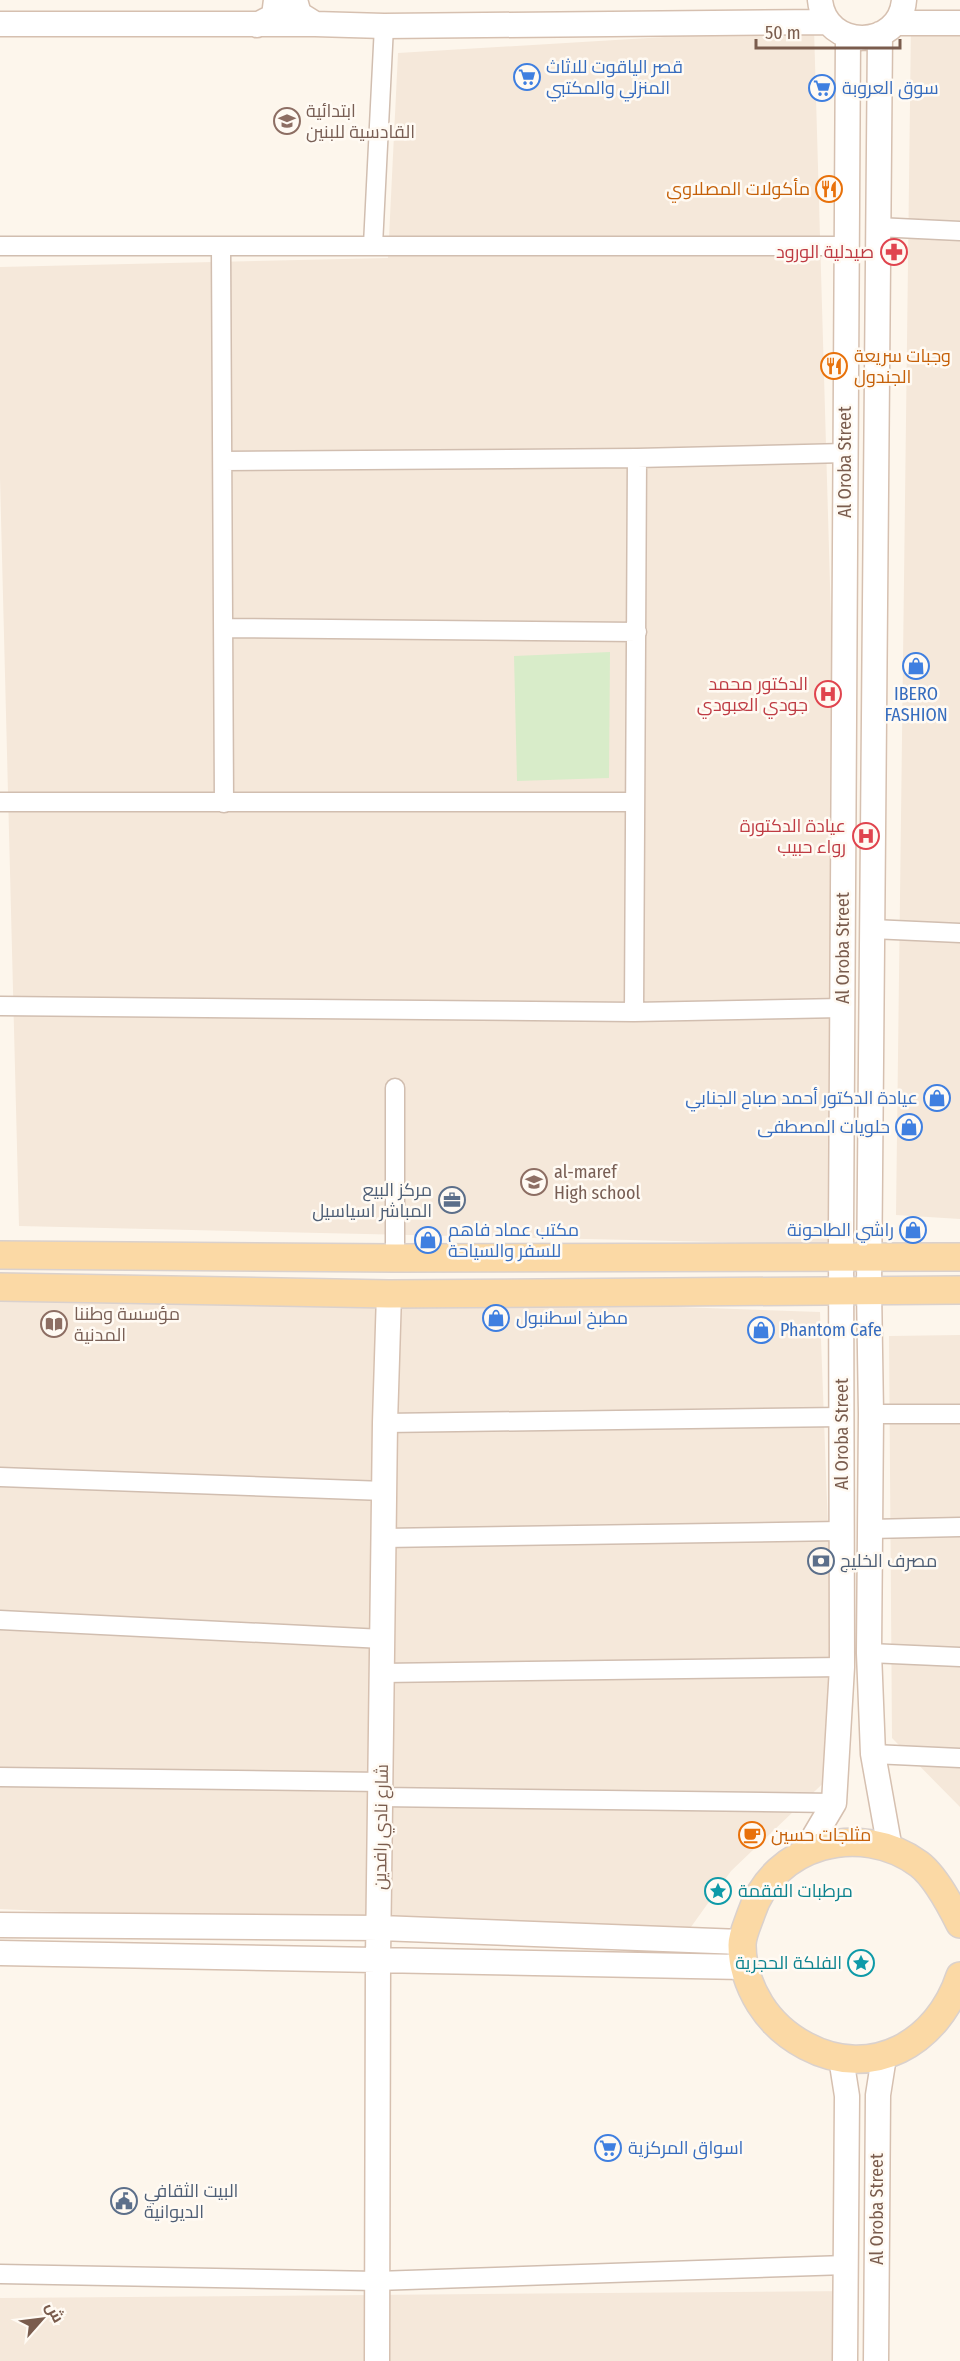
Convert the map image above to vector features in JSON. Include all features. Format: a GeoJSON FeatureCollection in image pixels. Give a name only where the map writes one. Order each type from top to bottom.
{"type":"FeatureCollection","features":[{"type":"Feature","properties":{"kind":"main road"},"geometry":{"type":"LineString","coordinates":[[257,25],[274,16],[276,0]]}},
{"type":"Feature","properties":{"kind":"main road"},"geometry":{"type":"LineString","coordinates":[[295,0],[299,14],[315,24]]}},
{"type":"Feature","properties":{"kind":"main road"},"geometry":{"type":"LineString","coordinates":[[0,24],[384,26],[824,11],[834,28],[848,36],[863,39],[887,28],[901,14],[904,0]]}},
{"type":"Feature","properties":{"kind":"main road"},"geometry":{"type":"LineString","coordinates":[[887,28],[960,23]]}},
{"type":"Feature","properties":{"kind":"main road","name":"Al Oroba Street"},"geometry":{"type":"LineString","coordinates":[[887,28],[878,227],[868,1289],[871,1414],[869,1653],[873,1754],[890,1849]]}},
{"type":"Feature","properties":{"kind":"main road","name":"Al Oroba Street"},"geometry":{"type":"LineString","coordinates":[[805,1852],[834,1803],[842,1667],[842,1008],[848,36]]}},
{"type":"Feature","properties":{"kind":"main road"},"geometry":{"type":"LineString","coordinates":[[0,1255],[395,1258],[960,1257]]}},
{"type":"Feature","properties":{"kind":"main road"},"geometry":{"type":"LineString","coordinates":[[0,1269],[0,1276]]}},
{"type":"Feature","properties":{"kind":"main road"},"geometry":{"type":"LineString","coordinates":[[0,1287],[389,1294],[960,1290]]}},
{"type":"Feature","properties":{"kind":"main road","name":"شارع نادي رافدين"},"geometry":{"type":"LineString","coordinates":[[377,2361],[378,1958],[382,1790],[384,1423],[389,1294]]}},
{"type":"Feature","properties":{"kind":"main road"},"geometry":{"type":"LineString","coordinates":[[957,1905],[920,1865],[890,1849],[870,1842],[837,1843],[805,1852],[781,1867],[764,1887],[752,1910],[742,1954],[752,1991],[765,2013],[777,2027],[792,2039],[814,2050],[841,2058],[862,2060],[884,2056],[903,2048],[918,2038],[935,2022],[955,1996],[960,1976]]}},
{"type":"Feature","properties":{"kind":"main road"},"geometry":{"type":"LineString","coordinates":[[0,1925],[380,1928],[742,1954]]}},
{"type":"Feature","properties":{"kind":"main road"},"geometry":{"type":"LineString","coordinates":[[0,1953],[378,1958],[742,1954]]}},
{"type":"Feature","properties":{"kind":"main road","name":"Al Oroba Street"},"geometry":{"type":"LineString","coordinates":[[876,2361],[878,2095],[884,2056]]}},
{"type":"Feature","properties":{"kind":"main road","name":"Al Oroba Street"},"geometry":{"type":"LineString","coordinates":[[841,2058],[847,2096],[845,2361]]}},
{"type":"Feature","properties":{"kind":"street"},"geometry":{"type":"LineString","coordinates":[[373,245],[384,26]]}},
{"type":"Feature","properties":{"kind":"street"},"geometry":{"type":"LineString","coordinates":[[878,227],[960,231]]}},
{"type":"Feature","properties":{"kind":"street"},"geometry":{"type":"LineString","coordinates":[[0,246],[846,246]]}},
{"type":"Feature","properties":{"kind":"street"},"geometry":{"type":"LineString","coordinates":[[221,247],[224,803]]}},
{"type":"Feature","properties":{"kind":"street"},"geometry":{"type":"LineString","coordinates":[[223,461],[637,458],[846,453]]}},
{"type":"Feature","properties":{"kind":"street"},"geometry":{"type":"LineString","coordinates":[[634,1012],[637,458]]}},
{"type":"Feature","properties":{"kind":"street"},"geometry":{"type":"LineString","coordinates":[[223,628],[637,632]]}},
{"type":"Feature","properties":{"kind":"street"},"geometry":{"type":"LineString","coordinates":[[0,802],[635,802]]}},
{"type":"Feature","properties":{"kind":"street"},"geometry":{"type":"LineString","coordinates":[[872,929],[960,933]]}},
{"type":"Feature","properties":{"kind":"street"},"geometry":{"type":"LineString","coordinates":[[0,1006],[634,1012],[842,1008]]}},
{"type":"Feature","properties":{"kind":"street"},"geometry":{"type":"LineString","coordinates":[[395,1088],[395,1258]]}},
{"type":"Feature","properties":{"kind":"street"},"geometry":{"type":"LineString","coordinates":[[871,1414],[960,1414]]}},
{"type":"Feature","properties":{"kind":"street"},"geometry":{"type":"LineString","coordinates":[[384,1423],[842,1417]]}},
{"type":"Feature","properties":{"kind":"street"},"geometry":{"type":"LineString","coordinates":[[0,1477],[384,1491]]}},
{"type":"Feature","properties":{"kind":"street"},"geometry":{"type":"LineString","coordinates":[[870,1529],[960,1527]]}},
{"type":"Feature","properties":{"kind":"street"},"geometry":{"type":"LineString","coordinates":[[384,1538],[842,1531]]}},
{"type":"Feature","properties":{"kind":"street"},"geometry":{"type":"LineString","coordinates":[[0,1620],[383,1639]]}},
{"type":"Feature","properties":{"kind":"street"},"geometry":{"type":"LineString","coordinates":[[869,1653],[960,1657]]}},
{"type":"Feature","properties":{"kind":"street"},"geometry":{"type":"LineString","coordinates":[[382,1672],[842,1667]]}},
{"type":"Feature","properties":{"kind":"street"},"geometry":{"type":"LineString","coordinates":[[873,1754],[960,1758]]}},
{"type":"Feature","properties":{"kind":"street"},"geometry":{"type":"LineString","coordinates":[[0,1777],[834,1803]]}},
{"type":"Feature","properties":{"kind":"street"},"geometry":{"type":"LineString","coordinates":[[0,2274],[377,2281],[846,2265]]}},
{"type":"Feature","properties":{"kind":"shaded area"},"geometry":{"type":"Polygon","coordinates":[[[960,23],[960,1219],[896,1215],[911,24],[960,23]]]}},
{"type":"Feature","properties":{"kind":"shaded area"},"geometry":{"type":"Polygon","coordinates":[[[814,28],[849,1245],[19,1226],[0,478],[0,267],[388,258],[398,53],[814,28]]]}},
{"type":"Feature","properties":{"kind":"shaded area"},"geometry":{"type":"Polygon","coordinates":[[[0,1283],[820,1312],[837,1770],[731,1871],[681,1941],[0,1909],[0,1283]]]}},
{"type":"Feature","properties":{"kind":"shaded area"},"geometry":{"type":"Polygon","coordinates":[[[960,1335],[960,1807],[892,1738],[889,1336],[960,1335]]]}},
{"type":"Feature","properties":{"kind":"shaded area"},"geometry":{"type":"Polygon","coordinates":[[[854,2291],[848,2361],[0,2361],[0,2298],[854,2291]]]}},
{"type":"Feature","properties":{"kind":"green space"},"geometry":{"type":"Polygon","coordinates":[[[610,652],[609,778],[517,781],[514,656],[610,652]]]}},
{"type":"Feature","properties":{"kind":"place","name":"قصر الياقوت للاثاث المنزلي والمكتبي"},"geometry":{"type":"Point","coordinates":[527,77]}},
{"type":"Feature","properties":{"kind":"place","name":"سوق العروبة"},"geometry":{"type":"Point","coordinates":[822,88]}},
{"type":"Feature","properties":{"kind":"place","name":"ابتدائية القادسية للبنين"},"geometry":{"type":"Point","coordinates":[287,121]}},
{"type":"Feature","properties":{"kind":"place","name":"مأكولات المصلاوي"},"geometry":{"type":"Point","coordinates":[829,189]}},
{"type":"Feature","properties":{"kind":"place","name":"صيدلية الورود"},"geometry":{"type":"Point","coordinates":[894,252]}},
{"type":"Feature","properties":{"kind":"place","name":"وجبات سريعة الجندول"},"geometry":{"type":"Point","coordinates":[834,366]}},
{"type":"Feature","properties":{"kind":"place","name":"IBERO FASHION"},"geometry":{"type":"Point","coordinates":[916,666]}},
{"type":"Feature","properties":{"kind":"place","name":"الدكتور محمد جودي العبودي"},"geometry":{"type":"Point","coordinates":[828,694]}},
{"type":"Feature","properties":{"kind":"place","name":"عيادة الدكتورة رواء حبيب"},"geometry":{"type":"Point","coordinates":[866,836]}},
{"type":"Feature","properties":{"kind":"place","name":"عيادة الدكتور أحمد صباح الجنابي"},"geometry":{"type":"Point","coordinates":[937,1098]}},
{"type":"Feature","properties":{"kind":"place","name":"حلويات المصطفى"},"geometry":{"type":"Point","coordinates":[909,1127]}},
{"type":"Feature","properties":{"kind":"place","name":"al-maref High school"},"geometry":{"type":"Point","coordinates":[534,1182]}},
{"type":"Feature","properties":{"kind":"place","name":"مركز البيع المباشر اسياسيل"},"geometry":{"type":"Point","coordinates":[452,1200]}},
{"type":"Feature","properties":{"kind":"place","name":"راشي الطاحونة"},"geometry":{"type":"Point","coordinates":[913,1230]}},
{"type":"Feature","properties":{"kind":"place","name":"مكتب عماد فاهم للسفر والسياحة"},"geometry":{"type":"Point","coordinates":[428,1240]}},
{"type":"Feature","properties":{"kind":"place","name":"مطبخ اسطنبول"},"geometry":{"type":"Point","coordinates":[496,1318]}},
{"type":"Feature","properties":{"kind":"place","name":"مؤسسة وطننا المدنية"},"geometry":{"type":"Point","coordinates":[54,1324]}},
{"type":"Feature","properties":{"kind":"place","name":"Phantom Cafe"},"geometry":{"type":"Point","coordinates":[761,1330]}},
{"type":"Feature","properties":{"kind":"place","name":"مصرف الخليج"},"geometry":{"type":"Point","coordinates":[821,1561]}},
{"type":"Feature","properties":{"kind":"place","name":"مثلجات حسين"},"geometry":{"type":"Point","coordinates":[752,1835]}},
{"type":"Feature","properties":{"kind":"place","name":"مرطبات الفقمة"},"geometry":{"type":"Point","coordinates":[718,1891]}},
{"type":"Feature","properties":{"kind":"place","name":"الفلكة الحجرية"},"geometry":{"type":"Point","coordinates":[861,1963]}},
{"type":"Feature","properties":{"kind":"place","name":"اسواق المركزية"},"geometry":{"type":"Point","coordinates":[608,2148]}},
{"type":"Feature","properties":{"kind":"place","name":"البيت الثقافي الديوانية"},"geometry":{"type":"Point","coordinates":[124,2201]}}]}
